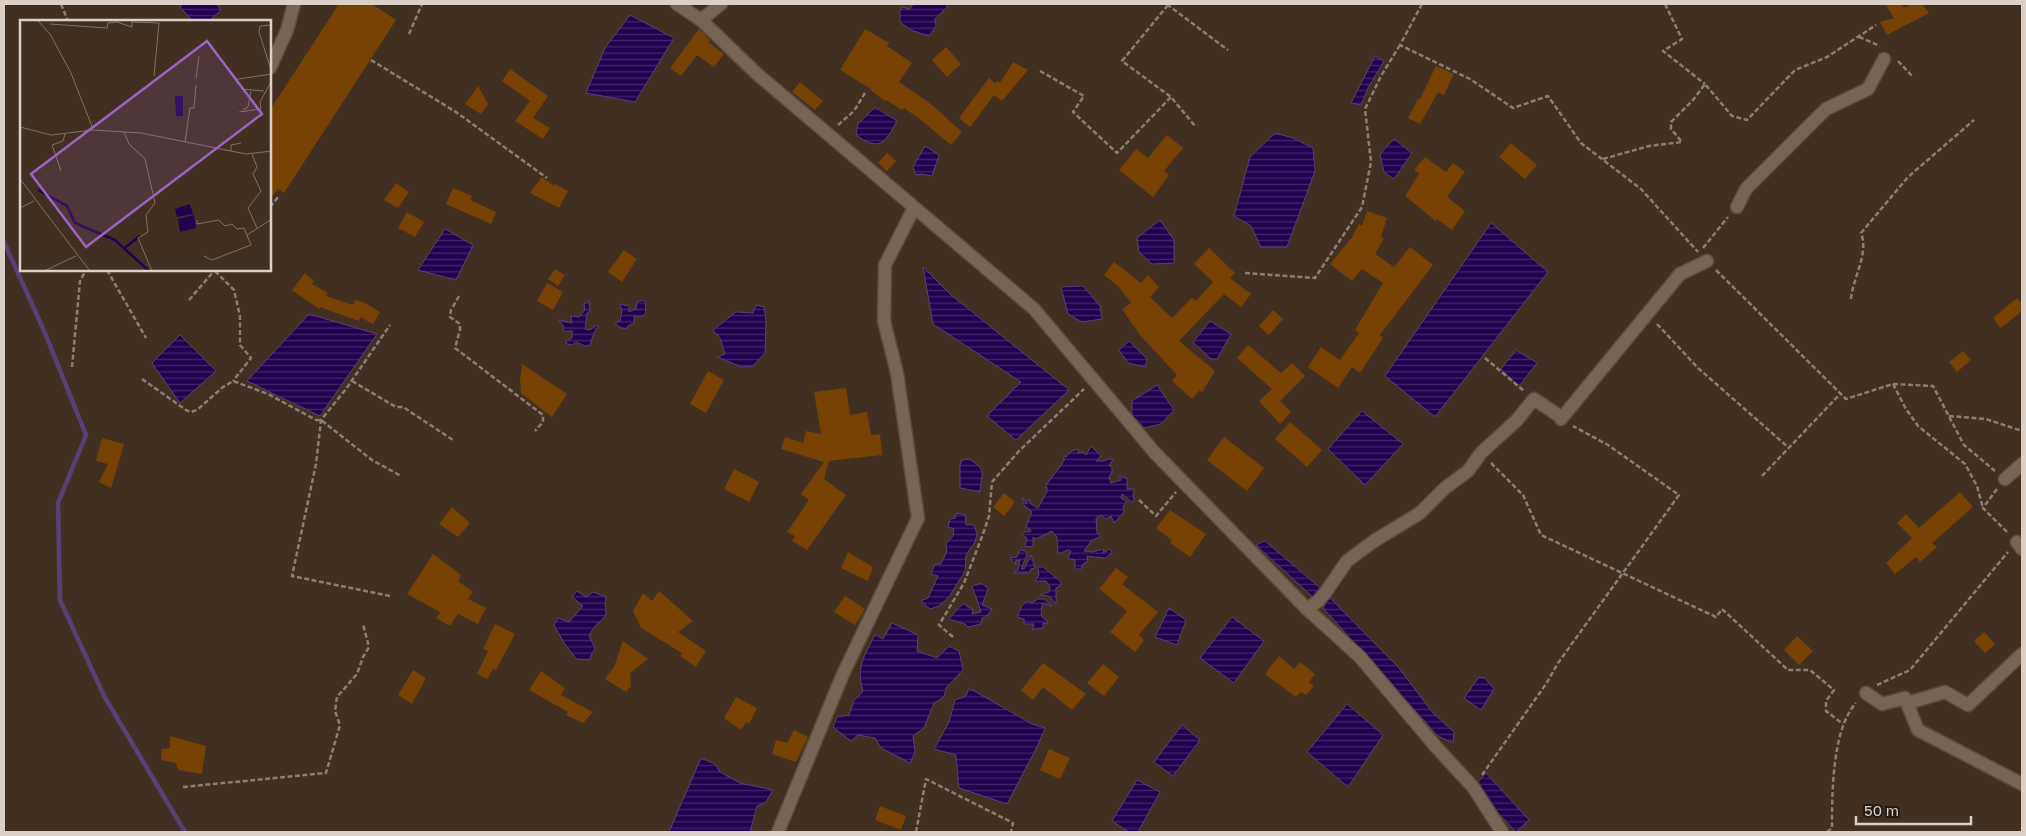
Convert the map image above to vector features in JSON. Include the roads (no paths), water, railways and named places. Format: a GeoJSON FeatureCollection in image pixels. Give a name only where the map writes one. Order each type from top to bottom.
{"type":"FeatureCollection","features":[{"type":"Feature","properties":{"kind":"street"},"geometry":{"type":"LineString","coordinates":[[271,66],[287,30],[294,4]]}},
{"type":"Feature","properties":{"kind":"street"},"geometry":{"type":"LineString","coordinates":[[677,4],[701,20],[756,73],[1034,309],[1155,453],[1307,609],[1360,657],[1437,748],[1474,787],[1502,832]]}},
{"type":"Feature","properties":{"kind":"street"},"geometry":{"type":"LineString","coordinates":[[701,20],[721,4]]}},
{"type":"Feature","properties":{"kind":"street"},"geometry":{"type":"LineString","coordinates":[[1737,207],[1746,189],[1826,109],[1868,89],[1884,59]]}},
{"type":"Feature","properties":{"kind":"street"},"geometry":{"type":"LineString","coordinates":[[778,832],[843,674],[918,518],[897,373],[884,321],[885,265],[914,208]]}},
{"type":"Feature","properties":{"kind":"street"},"geometry":{"type":"LineString","coordinates":[[1307,609],[1318,601],[1347,561],[1374,541],[1420,514],[1445,488],[1468,471],[1481,453],[1517,420],[1534,399],[1561,417],[1561,419],[1680,274],[1703,257]]}},
{"type":"Feature","properties":{"kind":"street"},"geometry":{"type":"LineString","coordinates":[[2005,479],[2022,464]]}},
{"type":"Feature","properties":{"kind":"street"},"geometry":{"type":"LineString","coordinates":[[1908,703],[1945,692],[1968,706],[2022,654]]}},
{"type":"Feature","properties":{"kind":"street"},"geometry":{"type":"LineString","coordinates":[[1866,693],[1882,704],[1905,698],[1918,730],[2022,784]]}},
{"type":"Feature","properties":{"kind":"waterway"},"geometry":{"type":"LineString","coordinates":[[4,242],[45,333],[86,435],[58,503],[60,600],[104,696],[185,832]]}}]}
